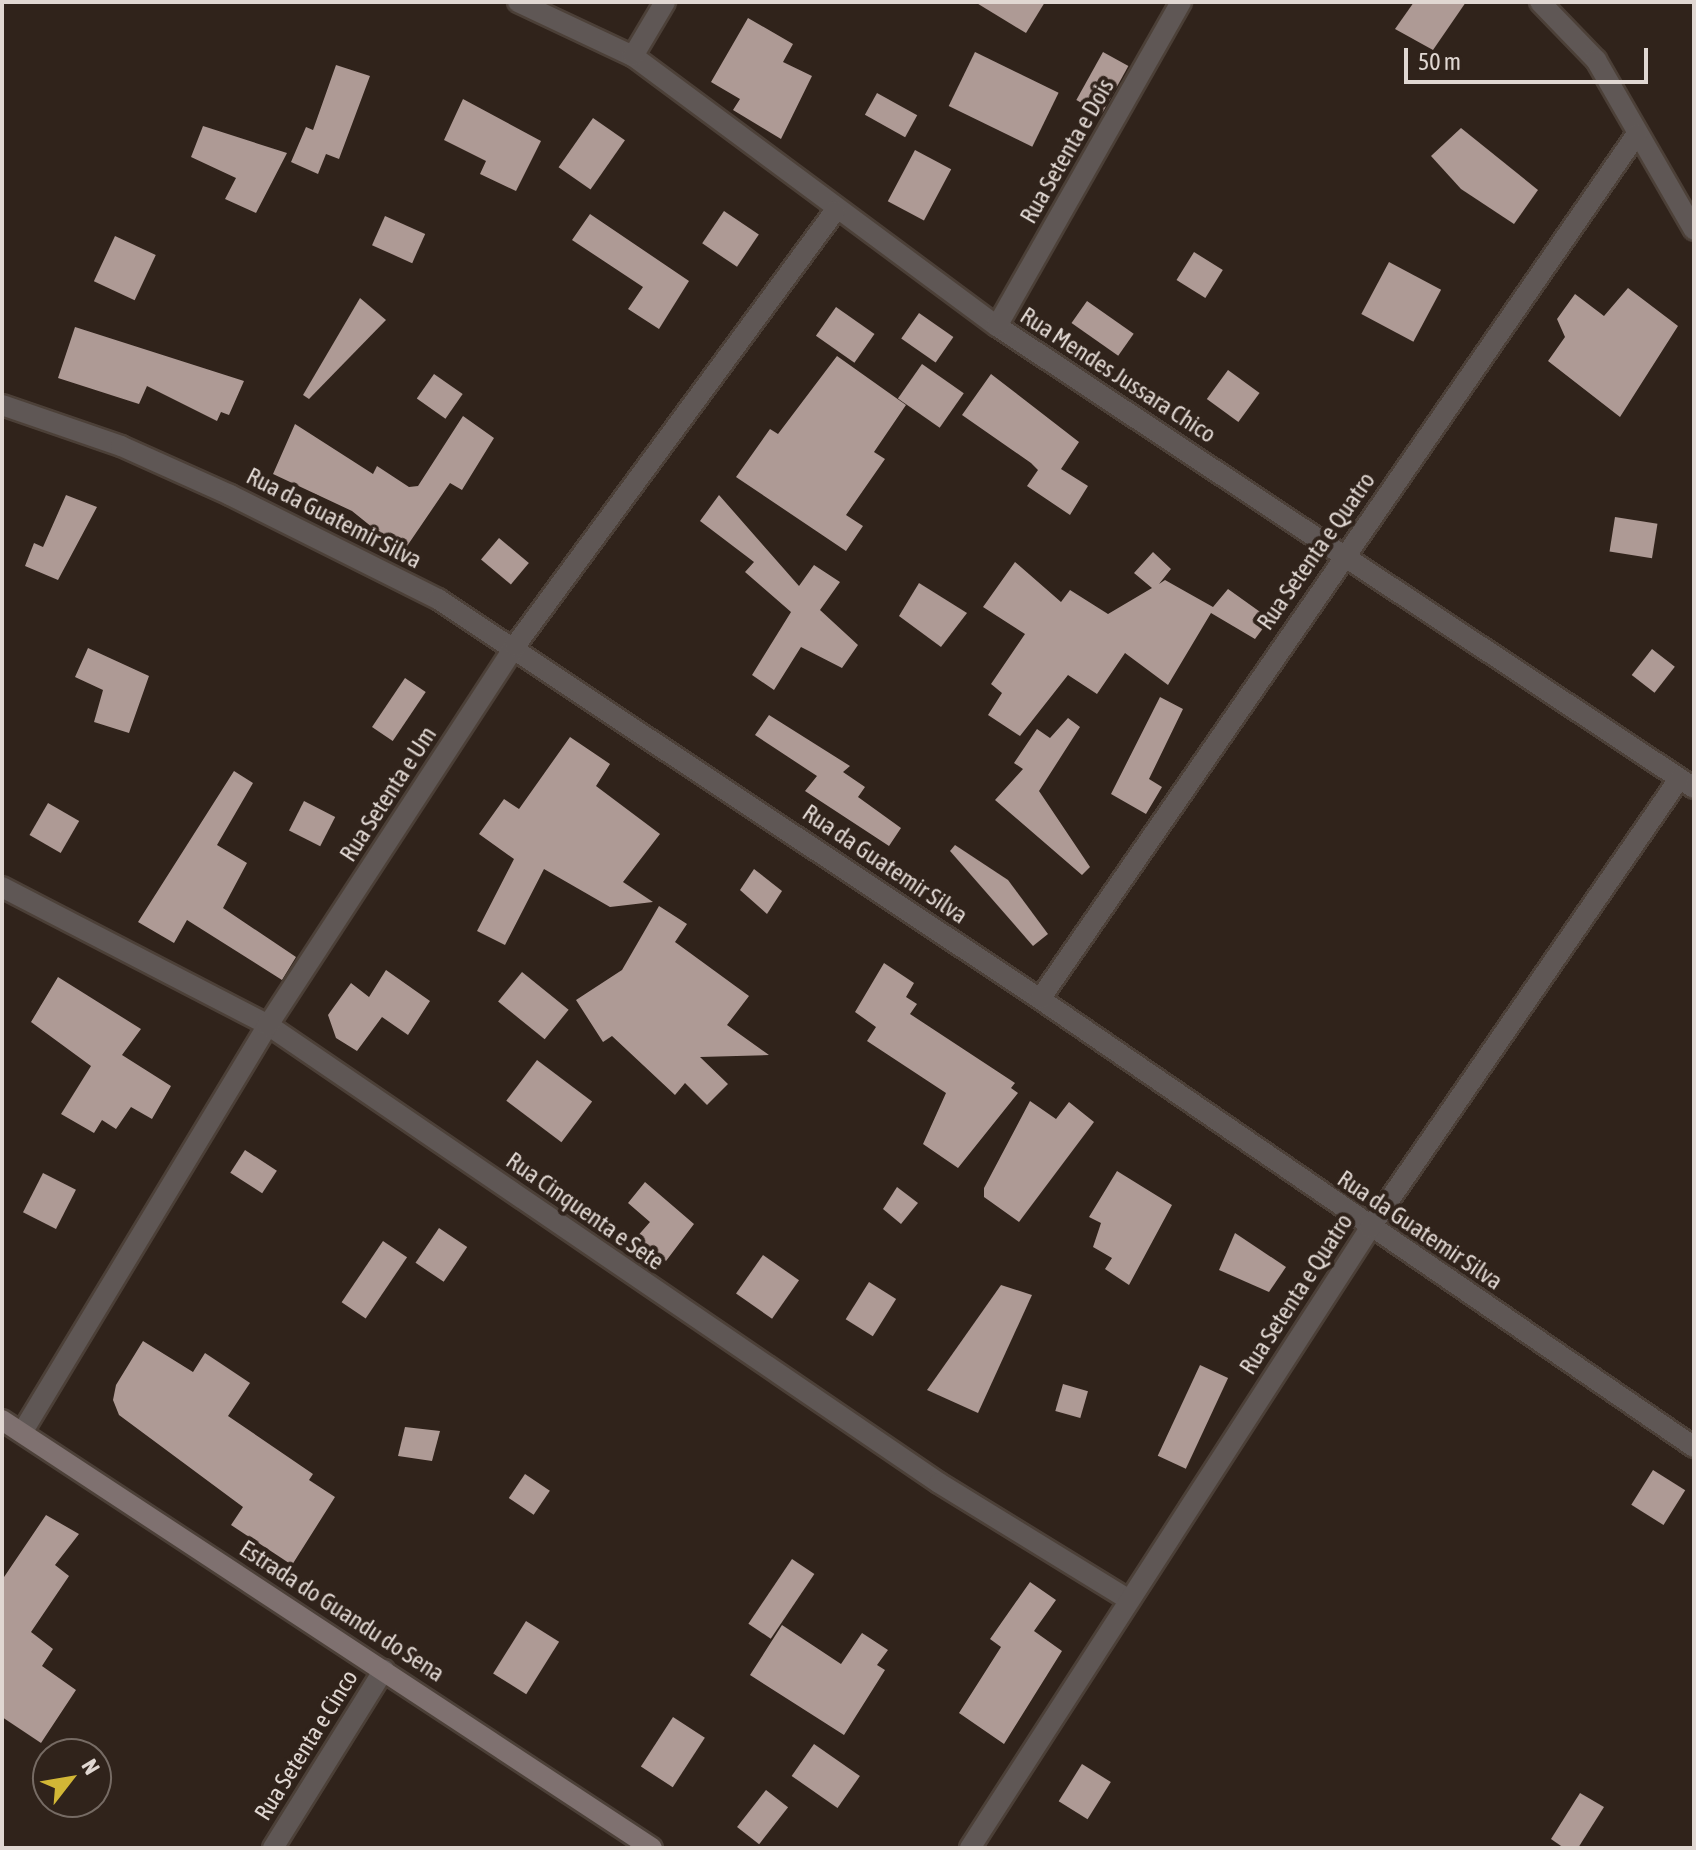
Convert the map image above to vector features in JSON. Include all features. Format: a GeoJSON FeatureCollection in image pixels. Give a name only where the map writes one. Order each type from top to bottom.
{"type":"FeatureCollection","features":[{"type":"Feature","properties":{"kind":"main road","name":"Estrada do Guandu do Sena"},"geometry":{"type":"LineString","coordinates":[[2,1420],[652,1848]]}},
{"type":"Feature","properties":{"kind":"street","name":"Rua Mendes Jussara Chico"},"geometry":{"type":"LineString","coordinates":[[518,2],[633,56],[835,211],[997,326],[1687,783]]}},
{"type":"Feature","properties":{"kind":"street"},"geometry":{"type":"LineString","coordinates":[[633,56],[665,2]]}},
{"type":"Feature","properties":{"kind":"street","name":"Rua Setenta e Dois"},"geometry":{"type":"LineString","coordinates":[[997,326],[1181,2]]}},
{"type":"Feature","properties":{"kind":"street"},"geometry":{"type":"LineString","coordinates":[[1540,2],[1581,39],[1694,230]]}},
{"type":"Feature","properties":{"kind":"street","name":"Rua Setenta e Quatro"},"geometry":{"type":"LineString","coordinates":[[1040,999],[1637,134]]}},
{"type":"Feature","properties":{"kind":"street","name":"Rua Setenta e Um"},"geometry":{"type":"LineString","coordinates":[[23,1431],[268,1025],[515,646],[835,211]]}},
{"type":"Feature","properties":{"kind":"street","name":"Rua da Guatemir Silva"},"geometry":{"type":"LineString","coordinates":[[2,405],[121,446],[230,495],[438,599],[515,646],[1040,999],[1370,1228],[1694,1447]]}},
{"type":"Feature","properties":{"kind":"street","name":"Rua Setenta e Quatro"},"geometry":{"type":"LineString","coordinates":[[970,1848],[1126,1598],[1370,1228],[1687,783]]}},
{"type":"Feature","properties":{"kind":"street","name":"Rua Cinquenta e Sete"},"geometry":{"type":"LineString","coordinates":[[2,887],[268,1025],[939,1483],[1126,1598]]}},
{"type":"Feature","properties":{"kind":"street","name":"Rua Setenta e Cinco"},"geometry":{"type":"LineString","coordinates":[[273,1848],[384,1670]]}},
{"type":"Feature","properties":{"kind":"building"},"geometry":{"type":"Polygon","coordinates":[[[975,2],[1045,2],[1026,33],[975,2]]]}},
{"type":"Feature","properties":{"kind":"building"},"geometry":{"type":"Polygon","coordinates":[[[1414,2],[1466,2],[1433,50],[1395,29],[1414,2]]]}},
{"type":"Feature","properties":{"kind":"building"},"geometry":{"type":"Polygon","coordinates":[[[748,18],[793,44],[783,62],[812,76],[781,139],[733,110],[740,99],[711,82],[748,18]]]}},
{"type":"Feature","properties":{"kind":"building"},"geometry":{"type":"Polygon","coordinates":[[[975,52],[1059,93],[1032,147],[949,106],[975,52]]]}},
{"type":"Feature","properties":{"kind":"building"},"geometry":{"type":"Polygon","coordinates":[[[1103,52],[1128,66],[1102,114],[1076,100],[1103,52]]]}},
{"type":"Feature","properties":{"kind":"building"},"geometry":{"type":"Polygon","coordinates":[[[336,65],[370,76],[339,159],[326,154],[318,174],[291,162],[306,127],[313,130],[336,65]]]}},
{"type":"Feature","properties":{"kind":"building"},"geometry":{"type":"Polygon","coordinates":[[[877,93],[917,115],[905,137],[865,115],[877,93]]]}},
{"type":"Feature","properties":{"kind":"building"},"geometry":{"type":"Polygon","coordinates":[[[463,99],[541,141],[516,191],[480,174],[486,161],[444,140],[463,99]]]}},
{"type":"Feature","properties":{"kind":"building"},"geometry":{"type":"Polygon","coordinates":[[[593,118],[625,140],[591,190],[559,167],[593,118]]]}},
{"type":"Feature","properties":{"kind":"building"},"geometry":{"type":"Polygon","coordinates":[[[203,126],[287,153],[256,213],[225,199],[236,178],[191,157],[203,126]]]}},
{"type":"Feature","properties":{"kind":"building"},"geometry":{"type":"Polygon","coordinates":[[[1461,128],[1538,190],[1514,224],[1461,189],[1431,156],[1461,128]]]}},
{"type":"Feature","properties":{"kind":"building"},"geometry":{"type":"Polygon","coordinates":[[[915,150],[951,169],[924,220],[888,201],[915,150]]]}},
{"type":"Feature","properties":{"kind":"building"},"geometry":{"type":"Polygon","coordinates":[[[724,211],[759,234],[737,267],[702,243],[724,211]]]}},
{"type":"Feature","properties":{"kind":"building"},"geometry":{"type":"Polygon","coordinates":[[[590,214],[689,281],[659,329],[628,309],[643,287],[572,240],[590,214]]]}},
{"type":"Feature","properties":{"kind":"building"},"geometry":{"type":"Polygon","coordinates":[[[385,216],[425,234],[412,263],[372,245],[385,216]]]}},
{"type":"Feature","properties":{"kind":"building"},"geometry":{"type":"Polygon","coordinates":[[[115,236],[156,255],[135,300],[94,281],[115,236]]]}},
{"type":"Feature","properties":{"kind":"building"},"geometry":{"type":"Polygon","coordinates":[[[1194,252],[1223,270],[1205,298],[1177,280],[1194,252]]]}},
{"type":"Feature","properties":{"kind":"building"},"geometry":{"type":"Polygon","coordinates":[[[1389,262],[1441,290],[1413,342],[1361,314],[1389,262]]]}},
{"type":"Feature","properties":{"kind":"building"},"geometry":{"type":"Polygon","coordinates":[[[1628,288],[1678,326],[1620,417],[1548,361],[1565,337],[1557,319],[1575,294],[1604,316],[1628,288]]]}},
{"type":"Feature","properties":{"kind":"building"},"geometry":{"type":"Polygon","coordinates":[[[360,298],[386,320],[309,399],[303,395],[360,298]]]}},
{"type":"Feature","properties":{"kind":"building"},"geometry":{"type":"Polygon","coordinates":[[[1087,301],[1134,334],[1118,356],[1072,323],[1087,301]]]}},
{"type":"Feature","properties":{"kind":"building"},"geometry":{"type":"Polygon","coordinates":[[[836,307],[875,334],[854,363],[816,336],[836,307]]]}},
{"type":"Feature","properties":{"kind":"building"},"geometry":{"type":"Polygon","coordinates":[[[919,313],[953,337],[936,362],[901,338],[919,313]]]}},
{"type":"Feature","properties":{"kind":"building"},"geometry":{"type":"Polygon","coordinates":[[[75,327],[244,381],[229,415],[221,412],[217,421],[147,386],[139,404],[58,378],[75,327]]]}},
{"type":"Feature","properties":{"kind":"building"},"geometry":{"type":"Polygon","coordinates":[[[837,356],[906,405],[874,452],[885,459],[846,515],[863,526],[846,551],[736,477],[770,429],[778,434],[837,356]]]}},
{"type":"Feature","properties":{"kind":"building"},"geometry":{"type":"Polygon","coordinates":[[[922,364],[964,393],[940,428],[898,398],[922,364]]]}},
{"type":"Feature","properties":{"kind":"building"},"geometry":{"type":"Polygon","coordinates":[[[1228,370],[1260,393],[1238,422],[1207,399],[1228,370]]]}},
{"type":"Feature","properties":{"kind":"building"},"geometry":{"type":"Polygon","coordinates":[[[434,374],[463,394],[445,419],[417,399],[434,374]]]}},
{"type":"Feature","properties":{"kind":"building"},"geometry":{"type":"Polygon","coordinates":[[[991,374],[1079,442],[1061,469],[1088,486],[1070,515],[1027,486],[1038,470],[1031,463],[962,415],[991,374]]]}},
{"type":"Feature","properties":{"kind":"building"},"geometry":{"type":"Polygon","coordinates":[[[463,416],[494,438],[462,490],[450,483],[403,552],[352,511],[273,474],[295,424],[373,474],[377,466],[409,487],[418,486],[463,416]]]}},
{"type":"Feature","properties":{"kind":"building"},"geometry":{"type":"Polygon","coordinates":[[[66,495],[97,507],[58,580],[25,566],[34,543],[43,547],[66,495]]]}},
{"type":"Feature","properties":{"kind":"building"},"geometry":{"type":"Polygon","coordinates":[[[719,495],[799,586],[814,565],[840,582],[820,610],[858,645],[842,668],[801,647],[774,690],[752,675],[791,612],[745,572],[754,562],[700,521],[719,495]]]}},
{"type":"Feature","properties":{"kind":"building"},"geometry":{"type":"Polygon","coordinates":[[[1615,517],[1657,524],[1652,558],[1610,552],[1615,517]]]}},
{"type":"Feature","properties":{"kind":"building"},"geometry":{"type":"Polygon","coordinates":[[[499,538],[529,563],[511,585],[481,559],[499,538]]]}},
{"type":"Feature","properties":{"kind":"building"},"geometry":{"type":"Polygon","coordinates":[[[1153,552],[1171,569],[1159,584],[1165,580],[1213,607],[1228,589],[1270,619],[1255,639],[1211,613],[1168,685],[1125,653],[1097,694],[1068,675],[1020,736],[988,715],[1002,693],[991,684],[1025,634],[983,607],[1015,562],[1061,602],[1070,590],[1108,614],[1152,588],[1134,573],[1153,552]]]}},
{"type":"Feature","properties":{"kind":"building"},"geometry":{"type":"Polygon","coordinates":[[[919,583],[967,613],[941,647],[899,616],[919,583]]]}},
{"type":"Feature","properties":{"kind":"building"},"geometry":{"type":"Polygon","coordinates":[[[88,648],[149,676],[129,733],[94,722],[103,690],[75,677],[88,648]]]}},
{"type":"Feature","properties":{"kind":"building"},"geometry":{"type":"Polygon","coordinates":[[[1652,649],[1675,667],[1655,693],[1632,675],[1652,649]]]}},
{"type":"Feature","properties":{"kind":"building"},"geometry":{"type":"Polygon","coordinates":[[[405,678],[426,692],[393,741],[372,727],[405,678]]]}},
{"type":"Feature","properties":{"kind":"building"},"geometry":{"type":"Polygon","coordinates":[[[1160,697],[1183,709],[1149,779],[1162,787],[1146,814],[1111,794],[1160,697]]]}},
{"type":"Feature","properties":{"kind":"building"},"geometry":{"type":"Polygon","coordinates":[[[769,715],[850,766],[843,772],[865,787],[858,797],[901,828],[889,846],[805,791],[817,776],[755,735],[769,715]]]}},
{"type":"Feature","properties":{"kind":"building"},"geometry":{"type":"Polygon","coordinates":[[[1068,718],[1080,727],[1039,791],[1090,867],[1082,875],[995,800],[1023,769],[1014,763],[1037,729],[1050,738],[1068,718]]]}},
{"type":"Feature","properties":{"kind":"building"},"geometry":{"type":"Polygon","coordinates":[[[570,737],[610,764],[596,786],[660,834],[623,882],[653,902],[610,907],[544,869],[505,945],[477,931],[514,859],[479,834],[504,799],[519,809],[570,737]]]}},
{"type":"Feature","properties":{"kind":"building"},"geometry":{"type":"Polygon","coordinates":[[[234,771],[253,783],[217,845],[247,863],[223,908],[296,957],[282,980],[187,920],[174,943],[138,922],[234,771]]]}},
{"type":"Feature","properties":{"kind":"building"},"geometry":{"type":"Polygon","coordinates":[[[304,801],[335,817],[320,846],[289,830],[304,801]]]}},
{"type":"Feature","properties":{"kind":"building"},"geometry":{"type":"Polygon","coordinates":[[[48,803],[79,821],[61,853],[30,835],[48,803]]]}},
{"type":"Feature","properties":{"kind":"building"},"geometry":{"type":"Polygon","coordinates":[[[955,845],[1008,880],[1048,934],[1033,946],[950,851],[955,845]]]}},
{"type":"Feature","properties":{"kind":"building"},"geometry":{"type":"Polygon","coordinates":[[[754,869],[782,891],[767,914],[740,890],[754,869]]]}},
{"type":"Feature","properties":{"kind":"building"},"geometry":{"type":"Polygon","coordinates":[[[659,906],[687,924],[675,942],[749,996],[727,1025],[769,1055],[700,1057],[728,1084],[707,1105],[685,1083],[675,1095],[612,1036],[603,1042],[576,1000],[622,970],[659,906]]]}},
{"type":"Feature","properties":{"kind":"building"},"geometry":{"type":"Polygon","coordinates":[[[884,963],[914,983],[906,997],[917,1004],[910,1014],[1015,1083],[1011,1088],[1018,1093],[958,1168],[923,1144],[946,1093],[867,1041],[876,1027],[855,1012],[884,963]]]}},
{"type":"Feature","properties":{"kind":"building"},"geometry":{"type":"Polygon","coordinates":[[[386,970],[430,1001],[408,1035],[382,1017],[357,1051],[336,1038],[328,1015],[351,983],[369,997],[386,970]]]}},
{"type":"Feature","properties":{"kind":"building"},"geometry":{"type":"Polygon","coordinates":[[[522,972],[569,1010],[545,1039],[498,1002],[522,972]]]}},
{"type":"Feature","properties":{"kind":"building"},"geometry":{"type":"Polygon","coordinates":[[[58,977],[141,1029],[122,1055],[171,1086],[152,1119],[131,1107],[116,1129],[102,1120],[94,1133],[61,1114],[91,1066],[31,1022],[58,977]]]}},
{"type":"Feature","properties":{"kind":"building"},"geometry":{"type":"Polygon","coordinates":[[[537,1060],[592,1102],[561,1142],[506,1101],[537,1060]]]}},
{"type":"Feature","properties":{"kind":"building"},"geometry":{"type":"Polygon","coordinates":[[[1030,1101],[1056,1119],[1069,1102],[1094,1122],[1019,1222],[984,1197],[984,1188],[1030,1101]]]}},
{"type":"Feature","properties":{"kind":"building"},"geometry":{"type":"Polygon","coordinates":[[[245,1150],[277,1171],[262,1193],[230,1173],[245,1150]]]}},
{"type":"Feature","properties":{"kind":"building"},"geometry":{"type":"Polygon","coordinates":[[[1117,1171],[1172,1205],[1129,1285],[1105,1269],[1112,1258],[1093,1247],[1101,1223],[1089,1217],[1117,1171]]]}},
{"type":"Feature","properties":{"kind":"building"},"geometry":{"type":"Polygon","coordinates":[[[43,1173],[76,1190],[56,1229],[23,1212],[43,1173]]]}},
{"type":"Feature","properties":{"kind":"building"},"geometry":{"type":"Polygon","coordinates":[[[645,1182],[694,1224],[666,1261],[635,1239],[650,1222],[628,1203],[645,1182]]]}},
{"type":"Feature","properties":{"kind":"building"},"geometry":{"type":"Polygon","coordinates":[[[897,1187],[918,1203],[901,1224],[883,1209],[897,1187]]]}},
{"type":"Feature","properties":{"kind":"building"},"geometry":{"type":"Polygon","coordinates":[[[439,1228],[467,1247],[444,1282],[416,1263],[439,1228]]]}},
{"type":"Feature","properties":{"kind":"building"},"geometry":{"type":"Polygon","coordinates":[[[1235,1233],[1286,1267],[1269,1292],[1219,1270],[1235,1233]]]}},
{"type":"Feature","properties":{"kind":"building"},"geometry":{"type":"Polygon","coordinates":[[[383,1241],[407,1257],[366,1319],[342,1302],[383,1241]]]}},
{"type":"Feature","properties":{"kind":"building"},"geometry":{"type":"Polygon","coordinates":[[[763,1255],[799,1280],[772,1319],[736,1294],[763,1255]]]}},
{"type":"Feature","properties":{"kind":"building"},"geometry":{"type":"Polygon","coordinates":[[[869,1282],[896,1299],[873,1336],[846,1319],[869,1282]]]}},
{"type":"Feature","properties":{"kind":"building"},"geometry":{"type":"Polygon","coordinates":[[[1001,1285],[1032,1295],[978,1413],[927,1390],[1001,1285]]]}},
{"type":"Feature","properties":{"kind":"building"},"geometry":{"type":"Polygon","coordinates":[[[143,1341],[193,1372],[205,1353],[250,1383],[228,1416],[313,1474],[309,1480],[335,1497],[292,1565],[231,1525],[243,1507],[119,1415],[113,1400],[116,1385],[143,1341]]]}},
{"type":"Feature","properties":{"kind":"building"},"geometry":{"type":"Polygon","coordinates":[[[1200,1365],[1228,1378],[1186,1469],[1158,1456],[1200,1365]]]}},
{"type":"Feature","properties":{"kind":"building"},"geometry":{"type":"Polygon","coordinates":[[[1063,1384],[1088,1391],[1080,1418],[1055,1411],[1063,1384]]]}},
{"type":"Feature","properties":{"kind":"building"},"geometry":{"type":"Polygon","coordinates":[[[405,1427],[440,1431],[432,1461],[398,1456],[405,1427]]]}},
{"type":"Feature","properties":{"kind":"building"},"geometry":{"type":"Polygon","coordinates":[[[1653,1470],[1685,1490],[1663,1525],[1631,1505],[1653,1470]]]}},
{"type":"Feature","properties":{"kind":"building"},"geometry":{"type":"Polygon","coordinates":[[[525,1474],[550,1491],[534,1515],[509,1498],[525,1474]]]}},
{"type":"Feature","properties":{"kind":"building"},"geometry":{"type":"Polygon","coordinates":[[[46,1515],[79,1534],[55,1565],[69,1576],[31,1632],[53,1649],[42,1666],[76,1690],[44,1738],[34,1738],[2,1717],[2,1580],[46,1515]]]}},
{"type":"Feature","properties":{"kind":"building"},"geometry":{"type":"Polygon","coordinates":[[[792,1559],[814,1574],[771,1639],[748,1624],[792,1559]]]}},
{"type":"Feature","properties":{"kind":"building"},"geometry":{"type":"Polygon","coordinates":[[[1030,1582],[1056,1600],[1034,1631],[1062,1651],[1004,1744],[959,1713],[1001,1647],[990,1639],[1030,1582]]]}},
{"type":"Feature","properties":{"kind":"building"},"geometry":{"type":"Polygon","coordinates":[[[526,1621],[559,1642],[526,1694],[493,1674],[526,1621]]]}},
{"type":"Feature","properties":{"kind":"building"},"geometry":{"type":"Polygon","coordinates":[[[782,1625],[841,1664],[862,1633],[888,1650],[877,1665],[885,1670],[844,1735],[750,1675],[782,1625]]]}},
{"type":"Feature","properties":{"kind":"building"},"geometry":{"type":"Polygon","coordinates":[[[673,1717],[705,1738],[673,1787],[641,1766],[673,1717]]]}},
{"type":"Feature","properties":{"kind":"building"},"geometry":{"type":"Polygon","coordinates":[[[814,1744],[860,1776],[838,1808],[792,1776],[814,1744]]]}},
{"type":"Feature","properties":{"kind":"building"},"geometry":{"type":"Polygon","coordinates":[[[1082,1764],[1111,1782],[1088,1819],[1059,1801],[1082,1764]]]}},
{"type":"Feature","properties":{"kind":"building"},"geometry":{"type":"Polygon","coordinates":[[[766,1790],[788,1807],[759,1844],[737,1827],[766,1790]]]}},
{"type":"Feature","properties":{"kind":"building"},"geometry":{"type":"Polygon","coordinates":[[[1580,1793],[1604,1807],[1578,1848],[1564,1848],[1551,1839],[1580,1793]]]}}]}
